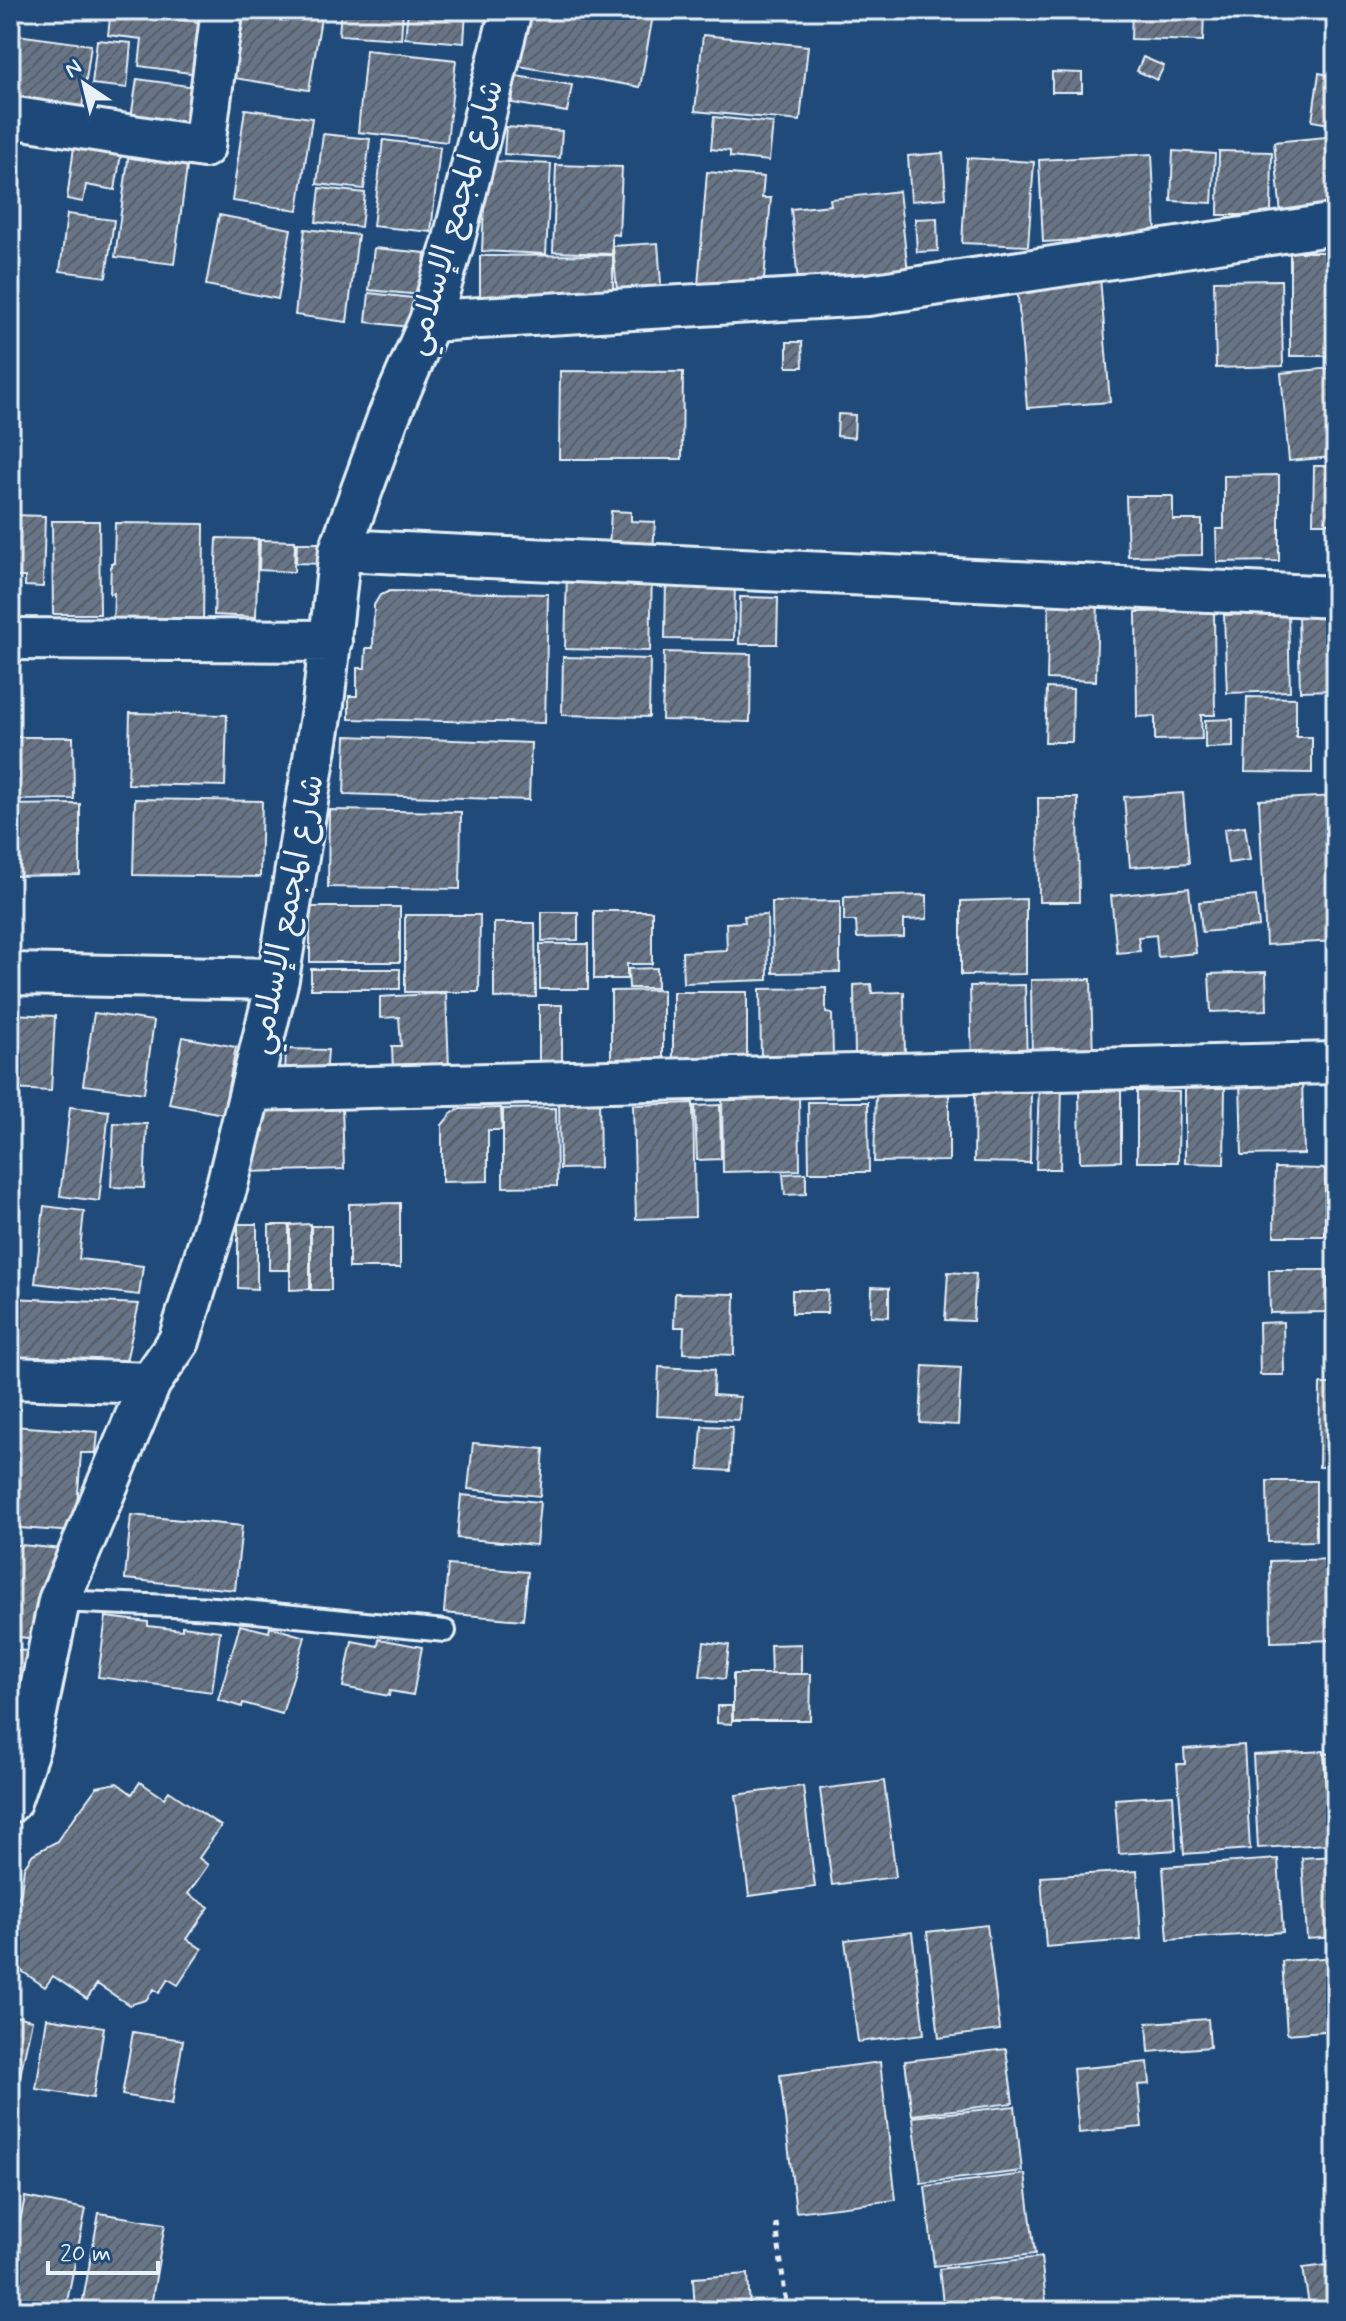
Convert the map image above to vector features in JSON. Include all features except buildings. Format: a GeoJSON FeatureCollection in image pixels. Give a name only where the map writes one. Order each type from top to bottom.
{"type":"FeatureCollection","features":[{"type":"Feature","properties":{"kind":"street"},"geometry":{"type":"LineString","coordinates":[[10,117],[204,147],[222,10]]}},
{"type":"Feature","properties":{"kind":"street","name":"شارع المجمع الإسلامي"},"geometry":{"type":"LineString","coordinates":[[10,1802],[20,1747],[59,1601],[150,1383],[179,1341],[227,1185],[278,979],[331,641],[340,550],[388,418],[430,321],[453,243],[511,10]]}},
{"type":"Feature","properties":{"kind":"street"},"geometry":{"type":"LineString","coordinates":[[430,321],[868,295],[1336,224]]}},
{"type":"Feature","properties":{"kind":"street"},"geometry":{"type":"LineString","coordinates":[[340,550],[1336,597]]}},
{"type":"Feature","properties":{"kind":"street"},"geometry":{"type":"LineString","coordinates":[[10,639],[331,641]]}},
{"type":"Feature","properties":{"kind":"street"},"geometry":{"type":"LineString","coordinates":[[10,974],[278,979]]}},
{"type":"Feature","properties":{"kind":"street"},"geometry":{"type":"LineString","coordinates":[[251,1090],[1336,1063]]}},
{"type":"Feature","properties":{"kind":"street"},"geometry":{"type":"LineString","coordinates":[[10,1378],[150,1383]]}},
{"type":"Feature","properties":{"kind":"lane"},"geometry":{"type":"LineString","coordinates":[[59,1601],[215,1608],[445,1631]]}},
{"type":"Feature","properties":{"kind":"path"},"geometry":{"type":"LineString","coordinates":[[776,2223],[787,2311]]}}]}
